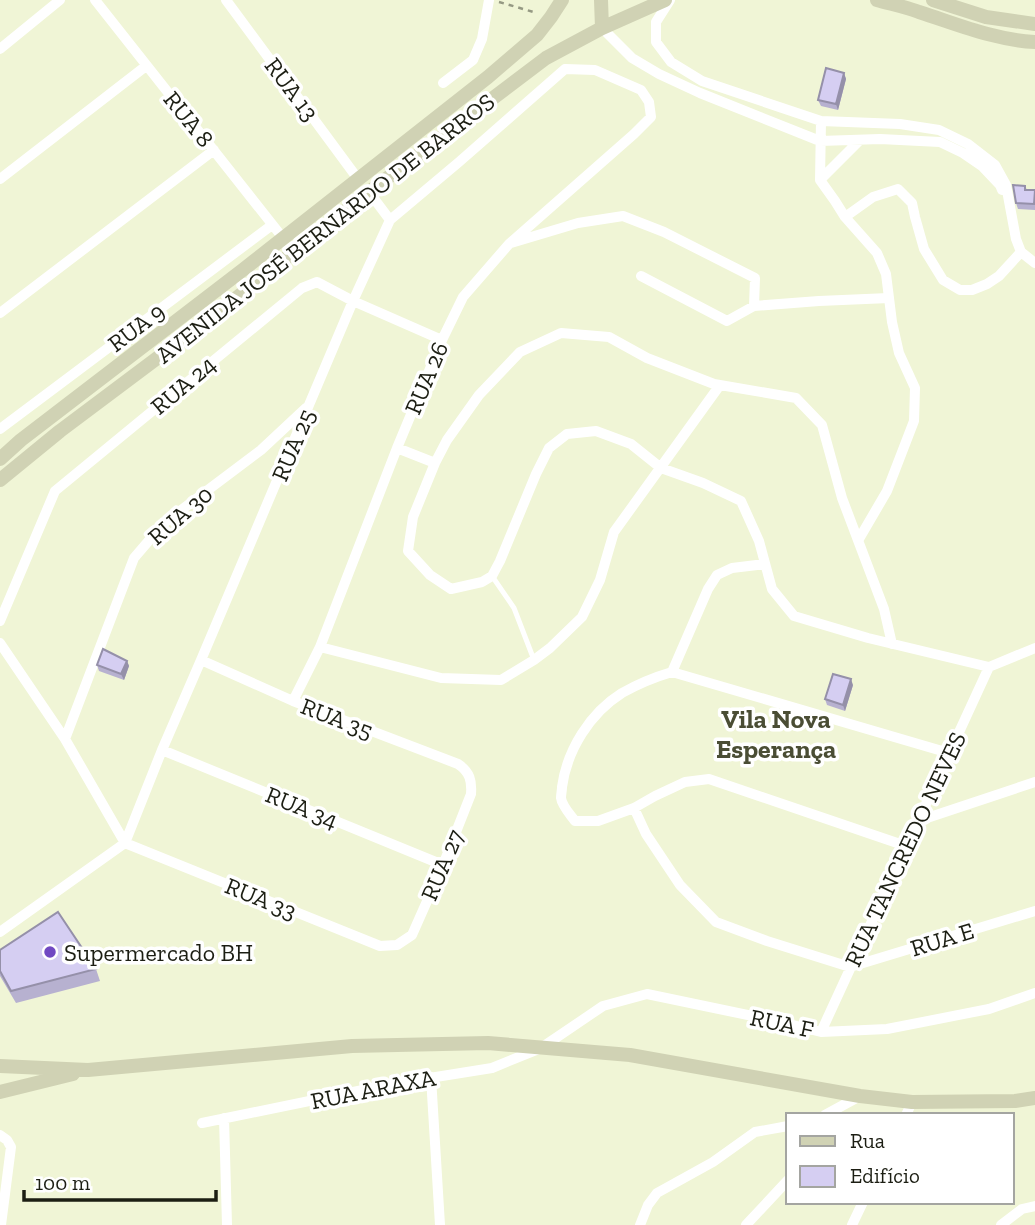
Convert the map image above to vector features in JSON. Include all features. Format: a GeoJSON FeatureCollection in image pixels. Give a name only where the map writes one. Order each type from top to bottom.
{"type":"FeatureCollection","features":[{"type":"Feature","properties":{"kind":"main road","name":"AVENIDA JOSÉ BERNARDO DE BARROS"},"geometry":{"type":"LineString","coordinates":[[0,459],[31,432],[488,77],[537,35],[562,0]]}},
{"type":"Feature","properties":{"kind":"main road"},"geometry":{"type":"LineString","coordinates":[[601,0],[602,28]]}},
{"type":"Feature","properties":{"kind":"main road","name":"AVENIDA JOSÉ BERNARDO DE BARROS"},"geometry":{"type":"LineString","coordinates":[[0,480],[60,431],[224,308],[369,192],[546,58],[602,28],[667,0]]}},
{"type":"Feature","properties":{"kind":"main road"},"geometry":{"type":"LineString","coordinates":[[877,0],[918,11],[975,32],[1035,42]]}},
{"type":"Feature","properties":{"kind":"main road"},"geometry":{"type":"LineString","coordinates":[[933,0],[986,17],[1035,24]]}},
{"type":"Feature","properties":{"kind":"main road"},"geometry":{"type":"LineString","coordinates":[[0,1066],[88,1070],[352,1046],[488,1043],[630,1055],[860,1096],[909,1108],[1035,1098]]}},
{"type":"Feature","properties":{"kind":"main road"},"geometry":{"type":"LineString","coordinates":[[0,1093],[88,1070]]}},
{"type":"Feature","properties":{"kind":"street"},"geometry":{"type":"LineString","coordinates":[[0,49],[60,0]]}},
{"type":"Feature","properties":{"kind":"street","name":"RUA 8"},"geometry":{"type":"LineString","coordinates":[[95,0],[283,238]]}},
{"type":"Feature","properties":{"kind":"street","name":"RUA 13"},"geometry":{"type":"LineString","coordinates":[[226,0],[358,179]]}},
{"type":"Feature","properties":{"kind":"street"},"geometry":{"type":"LineString","coordinates":[[443,83],[473,60],[482,40],[491,0]]}},
{"type":"Feature","properties":{"kind":"street"},"geometry":{"type":"LineString","coordinates":[[667,0],[656,22],[656,42],[671,62],[702,81],[821,121],[900,124],[939,130],[968,144],[995,165],[1006,185],[1021,252],[1035,263]]}},
{"type":"Feature","properties":{"kind":"street"},"geometry":{"type":"LineString","coordinates":[[602,28],[632,58],[659,74],[820,141],[940,142],[982,166],[1000,185],[1010,209]]}},
{"type":"Feature","properties":{"kind":"street"},"geometry":{"type":"LineString","coordinates":[[0,179],[146,66]]}},
{"type":"Feature","properties":{"kind":"street","name":"RUA 25"},"geometry":{"type":"LineString","coordinates":[[125,844],[162,750],[353,300],[390,220],[565,69],[594,69],[641,90],[649,102],[651,117]]}},
{"type":"Feature","properties":{"kind":"street","name":"RUA 26"},"geometry":{"type":"LineString","coordinates":[[293,701],[320,647],[397,448],[463,297],[509,244],[651,117]]}},
{"type":"Feature","properties":{"kind":"street"},"geometry":{"type":"LineString","coordinates":[[821,121],[820,180],[845,217],[877,253],[886,274],[899,353],[915,388],[914,421],[887,491],[859,539]]}},
{"type":"Feature","properties":{"kind":"street"},"geometry":{"type":"LineString","coordinates":[[820,180],[860,140]]}},
{"type":"Feature","properties":{"kind":"street"},"geometry":{"type":"LineString","coordinates":[[0,313],[214,150]]}},
{"type":"Feature","properties":{"kind":"street"},"geometry":{"type":"LineString","coordinates":[[845,217],[873,197],[898,189],[912,203],[924,249],[943,280],[960,290],[972,290],[987,284],[999,276],[1021,252]]}},
{"type":"Feature","properties":{"kind":"street"},"geometry":{"type":"LineString","coordinates":[[369,192],[390,220]]}},
{"type":"Feature","properties":{"kind":"street"},"geometry":{"type":"LineString","coordinates":[[509,244],[578,223],[623,216],[664,232],[755,278],[754,306]]}},
{"type":"Feature","properties":{"kind":"street","name":"RUA 9"},"geometry":{"type":"LineString","coordinates":[[0,429],[272,225]]}},
{"type":"Feature","properties":{"kind":"street"},"geometry":{"type":"LineString","coordinates":[[641,276],[727,321],[754,306],[889,298]]}},
{"type":"Feature","properties":{"kind":"street","name":"RUA 24"},"geometry":{"type":"LineString","coordinates":[[0,621],[55,491],[302,288],[317,282],[442,340]]}},
{"type":"Feature","properties":{"kind":"street"},"geometry":{"type":"LineString","coordinates":[[892,644],[884,608],[842,498],[822,425],[796,398],[720,385],[647,358],[609,337],[561,333],[520,352],[479,395],[447,440],[413,517],[408,551],[430,575],[451,589],[482,582],[492,576],[500,561],[549,448],[568,434],[596,431],[631,444],[661,468],[703,483],[741,501],[759,541],[772,589],[794,616],[892,644],[989,667],[1035,648]]}},
{"type":"Feature","properties":{"kind":"street"},"geometry":{"type":"LineString","coordinates":[[320,647],[441,678],[501,680],[534,660],[582,617],[600,580],[614,532],[720,385]]}},
{"type":"Feature","properties":{"kind":"street","name":"RUA 30"},"geometry":{"type":"LineString","coordinates":[[65,739],[134,558],[164,523],[261,450],[310,403]]}},
{"type":"Feature","properties":{"kind":"street"},"geometry":{"type":"LineString","coordinates":[[397,448],[435,463]]}},
{"type":"Feature","properties":{"kind":"street"},"geometry":{"type":"LineString","coordinates":[[672,671],[708,589],[717,575],[732,568],[765,564]]}},
{"type":"Feature","properties":{"kind":"street"},"geometry":{"type":"LineString","coordinates":[[0,643],[65,739],[125,844],[0,932]]}},
{"type":"Feature","properties":{"kind":"street","name":"RUA 35"},"geometry":{"type":"LineString","coordinates":[[201,660],[293,701],[458,764],[470,776]]}},
{"type":"Feature","properties":{"kind":"street","name":"RUA TANCREDO NEVES"},"geometry":{"type":"LineString","coordinates":[[821,1032],[989,667]]}},
{"type":"Feature","properties":{"kind":"street"},"geometry":{"type":"LineString","coordinates":[[906,845],[709,779],[685,782],[634,808],[598,821],[575,821],[561,799],[564,774],[575,745],[598,712],[621,693],[672,671],[949,754]]}},
{"type":"Feature","properties":{"kind":"street","name":"RUA 34"},"geometry":{"type":"LineString","coordinates":[[162,750],[443,865]]}},
{"type":"Feature","properties":{"kind":"street","name":"RUA 27"},"geometry":{"type":"LineString","coordinates":[[397,945],[412,934],[443,865],[471,794],[470,776]]}},
{"type":"Feature","properties":{"kind":"street"},"geometry":{"type":"LineString","coordinates":[[918,821],[1035,782]]}},
{"type":"Feature","properties":{"kind":"street"},"geometry":{"type":"LineString","coordinates":[[634,808],[646,834],[680,885],[716,922],[850,967]]}},
{"type":"Feature","properties":{"kind":"street","name":"RUA 33"},"geometry":{"type":"LineString","coordinates":[[125,844],[380,946],[397,945]]}},
{"type":"Feature","properties":{"kind":"street","name":"RUA E"},"geometry":{"type":"LineString","coordinates":[[850,967],[1035,911]]}},
{"type":"Feature","properties":{"kind":"street","name":"RUA F"},"geometry":{"type":"LineString","coordinates":[[541,1048],[603,1006],[647,994],[821,1032],[887,1029],[989,1009],[1035,993]]}},
{"type":"Feature","properties":{"kind":"street","name":"RUA ARAXA"},"geometry":{"type":"LineString","coordinates":[[202,1123],[392,1084],[492,1068],[541,1048]]}},
{"type":"Feature","properties":{"kind":"street"},"geometry":{"type":"LineString","coordinates":[[431,1077],[440,1225]]}},
{"type":"Feature","properties":{"kind":"street"},"geometry":{"type":"LineString","coordinates":[[829,1113],[860,1096]]}},
{"type":"Feature","properties":{"kind":"street"},"geometry":{"type":"LineString","coordinates":[[224,1118],[227,1225]]}},
{"type":"Feature","properties":{"kind":"street"},"geometry":{"type":"LineString","coordinates":[[640,1225],[648,1205],[657,1193],[713,1162],[755,1132],[786,1126]]}},
{"type":"Feature","properties":{"kind":"street"},"geometry":{"type":"LineString","coordinates":[[0,1135],[7,1140],[10,1147],[1,1225]]}},
{"type":"Feature","properties":{"kind":"street"},"geometry":{"type":"LineString","coordinates":[[746,1225],[786,1182]]}},
{"type":"Feature","properties":{"kind":"street"},"geometry":{"type":"LineString","coordinates":[[852,1225],[862,1204]]}},
{"type":"Feature","properties":{"kind":"street"},"geometry":{"type":"LineString","coordinates":[[1000,1225],[1022,1209],[1035,1206]]}},
{"type":"Feature","properties":{"kind":"lane"},"geometry":{"type":"LineString","coordinates":[[492,576],[514,608],[534,660]]}},
{"type":"Feature","properties":{"kind":"path"},"geometry":{"type":"LineString","coordinates":[[491,0],[551,17]]}},
{"type":"Feature","properties":{"kind":"building"},"geometry":{"type":"Polygon","coordinates":[[[826,68],[844,73],[836,104],[818,100],[826,68]]]}},
{"type":"Feature","properties":{"kind":"building"},"geometry":{"type":"Polygon","coordinates":[[[1013,185],[1025,186],[1025,190],[1035,190],[1034,204],[1016,203],[1013,185]]]}},
{"type":"Feature","properties":{"kind":"building"},"geometry":{"type":"Polygon","coordinates":[[[103,649],[127,661],[121,674],[97,665],[103,649]]]}},
{"type":"Feature","properties":{"kind":"building"},"geometry":{"type":"Polygon","coordinates":[[[833,674],[851,679],[843,705],[825,699],[833,674]]]}},
{"type":"Feature","properties":{"kind":"building","name":"Supermercado BH"},"geometry":{"type":"Polygon","coordinates":[[[58,912],[96,969],[11,991],[0,971],[0,950],[58,912]]]}},
{"type":"Feature","properties":{"kind":"place","name":"Supermercado BH"},"geometry":{"type":"Point","coordinates":[50,952]}},
{"type":"Feature","properties":{"kind":"district","name":"Vila Nova Esperança"},"geometry":{"type":"Point","coordinates":[776,734]}}]}
